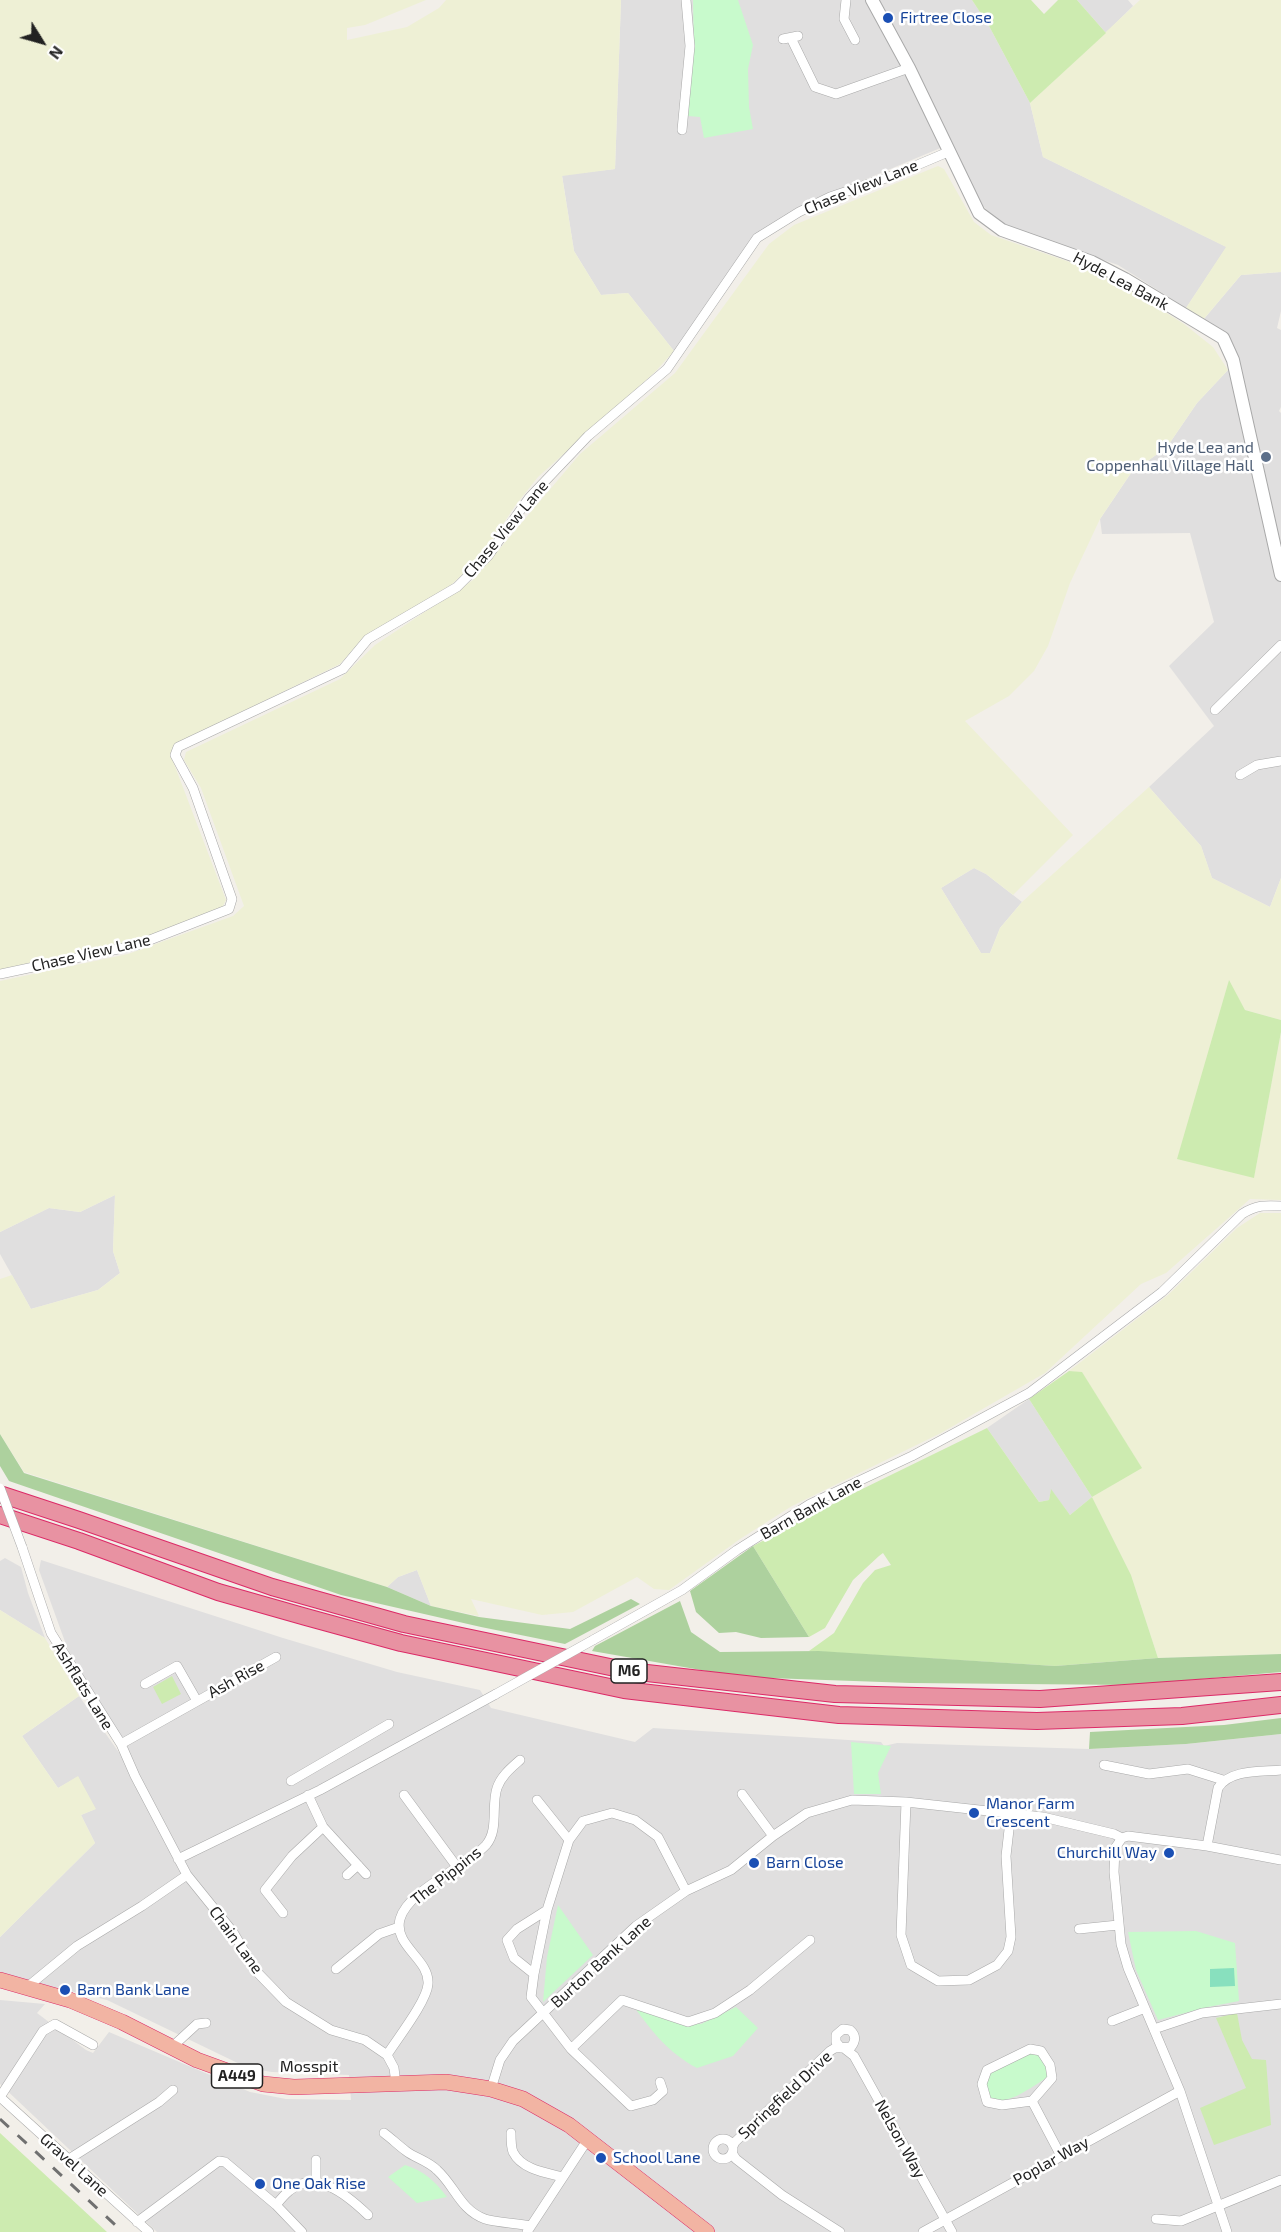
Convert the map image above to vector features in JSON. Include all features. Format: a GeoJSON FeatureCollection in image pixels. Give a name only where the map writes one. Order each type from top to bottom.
{"type":"FeatureCollection","features":[{"type":"Feature","properties":{"kind":"highway","name":"M6"},"geometry":{"type":"LineString","coordinates":[[0,1494],[282,1590],[404,1624],[628,1671],[835,1694],[1040,1699],[1281,1682]]}},
{"type":"Feature","properties":{"kind":"highway","name":"M6"},"geometry":{"type":"LineString","coordinates":[[0,1515],[218,1592],[327,1623],[401,1643],[624,1690],[839,1715],[1037,1721],[1182,1716],[1281,1705]]}},
{"type":"Feature","properties":{"kind":"highway","name":"Mosspit"},"geometry":{"type":"LineString","coordinates":[[0,1980],[87,2007],[226,2072],[263,2084],[294,2087],[446,2082],[491,2089],[523,2099],[588,2139]]}},
{"type":"Feature","properties":{"kind":"highway","name":"A449"},"geometry":{"type":"LineString","coordinates":[[588,2139],[707,2232]]}},
{"type":"Feature","properties":{"kind":"street"},"geometry":{"type":"LineString","coordinates":[[682,130],[690,46],[686,0]]}},
{"type":"Feature","properties":{"kind":"street"},"geometry":{"type":"LineString","coordinates":[[846,0],[844,19],[855,39]]}},
{"type":"Feature","properties":{"kind":"street","name":"Hyde Lea Bank"},"geometry":{"type":"LineString","coordinates":[[872,0],[909,68],[979,213],[1002,230],[1092,262],[1125,279],[1223,338],[1233,360],[1281,575]]}},
{"type":"Feature","properties":{"kind":"street"},"geometry":{"type":"LineString","coordinates":[[790,38],[815,87],[836,94],[909,68]]}},
{"type":"Feature","properties":{"kind":"street","name":"Chase View Lane"},"geometry":{"type":"LineString","coordinates":[[0,974],[137,945],[229,909],[232,899],[193,788],[175,756],[178,747],[343,669],[368,639],[457,587],[488,556],[529,498],[588,436],[667,369],[757,238],[790,217],[830,197],[889,177],[948,152]]}},
{"type":"Feature","properties":{"kind":"street"},"geometry":{"type":"LineString","coordinates":[[1215,710],[1281,645]]}},
{"type":"Feature","properties":{"kind":"street"},"geometry":{"type":"LineString","coordinates":[[1240,775],[1257,765],[1281,761]]}},
{"type":"Feature","properties":{"kind":"street","name":"Barn Bank Lane"},"geometry":{"type":"LineString","coordinates":[[178,1859],[320,1790],[496,1694],[682,1590],[737,1550],[810,1504],[922,1451],[1029,1393],[1162,1292],[1242,1214],[1253,1207],[1281,1206]]}},
{"type":"Feature","properties":{"kind":"street","name":"Ashflats Lane"},"geometry":{"type":"LineString","coordinates":[[0,1488],[51,1633],[121,1744],[135,1776],[187,1875]]}},
{"type":"Feature","properties":{"kind":"street","name":"Ash Rise"},"geometry":{"type":"LineString","coordinates":[[121,1744],[276,1657]]}},
{"type":"Feature","properties":{"kind":"street","name":"Ash Rise"},"geometry":{"type":"LineString","coordinates":[[145,1684],[177,1666],[197,1701]]}},
{"type":"Feature","properties":{"kind":"street"},"geometry":{"type":"LineString","coordinates":[[291,1781],[389,1724]]}},
{"type":"Feature","properties":{"kind":"street","name":"The Pippins"},"geometry":{"type":"LineString","coordinates":[[399,1927],[406,1907],[418,1895],[479,1852],[488,1843],[494,1823],[497,1787],[501,1778],[520,1760]]}},
{"type":"Feature","properties":{"kind":"street"},"geometry":{"type":"LineString","coordinates":[[1104,1766],[1149,1774],[1188,1769],[1223,1780]]}},
{"type":"Feature","properties":{"kind":"street"},"geometry":{"type":"LineString","coordinates":[[1207,1846],[1218,1788],[1223,1780],[1231,1775],[1281,1770]]}},
{"type":"Feature","properties":{"kind":"street"},"geometry":{"type":"LineString","coordinates":[[311,1771],[320,1790]]}},
{"type":"Feature","properties":{"kind":"street"},"geometry":{"type":"LineString","coordinates":[[742,1794],[773,1836]]}},
{"type":"Feature","properties":{"kind":"street"},"geometry":{"type":"LineString","coordinates":[[308,1795],[323,1827],[366,1874]]}},
{"type":"Feature","properties":{"kind":"street"},"geometry":{"type":"LineString","coordinates":[[404,1795],[457,1868]]}},
{"type":"Feature","properties":{"kind":"street"},"geometry":{"type":"LineString","coordinates":[[537,1800],[569,1840]]}},
{"type":"Feature","properties":{"kind":"street","name":"Burton Bank Lane"},"geometry":{"type":"LineString","coordinates":[[491,2089],[500,2060],[513,2040],[544,2014],[636,1926],[686,1890],[731,1870],[773,1836],[807,1813],[852,1800],[906,1802],[1011,1812],[1043,1816],[1122,1838],[1128,1836],[1207,1846],[1281,1860]]}},
{"type":"Feature","properties":{"kind":"street"},"geometry":{"type":"LineString","coordinates":[[906,1802],[901,1935],[911,1965],[938,1981],[969,1980],[997,1965],[1008,1951],[1011,1937],[1006,1856],[1011,1812]]}},
{"type":"Feature","properties":{"kind":"street"},"geometry":{"type":"LineString","coordinates":[[660,2082],[663,2091],[653,2100],[631,2106],[571,2049],[531,1997],[534,1974],[547,1910],[569,1840],[583,1821],[612,1814],[635,1820],[658,1837],[686,1890]]}},
{"type":"Feature","properties":{"kind":"street"},"geometry":{"type":"LineString","coordinates":[[284,1913],[265,1890],[292,1856],[323,1827]]}},
{"type":"Feature","properties":{"kind":"street"},"geometry":{"type":"LineString","coordinates":[[1122,1838],[1115,1848],[1114,1872],[1118,1925],[1125,1960],[1180,2091],[1227,2232]]}},
{"type":"Feature","properties":{"kind":"street"},"geometry":{"type":"LineString","coordinates":[[347,1875],[358,1865]]}},
{"type":"Feature","properties":{"kind":"street"},"geometry":{"type":"LineString","coordinates":[[26,1988],[77,1946],[187,1875]]}},
{"type":"Feature","properties":{"kind":"street","name":"Chain Lane"},"geometry":{"type":"LineString","coordinates":[[187,1875],[233,1932],[256,1971],[286,2002],[331,2030],[365,2040],[387,2055]]}},
{"type":"Feature","properties":{"kind":"street"},"geometry":{"type":"LineString","coordinates":[[534,1974],[514,1958],[507,1940],[517,1929],[547,1910]]}},
{"type":"Feature","properties":{"kind":"street"},"geometry":{"type":"LineString","coordinates":[[1079,1929],[1118,1925]]}},
{"type":"Feature","properties":{"kind":"street"},"geometry":{"type":"LineString","coordinates":[[336,1969],[379,1934],[399,1927],[408,1949],[425,1970],[428,1982],[426,1993],[387,2055],[394,2068],[396,2084]]}},
{"type":"Feature","properties":{"kind":"street"},"geometry":{"type":"LineString","coordinates":[[571,2049],[622,2000],[688,2022],[715,2013],[750,1990],[810,1940]]}},
{"type":"Feature","properties":{"kind":"street"},"geometry":{"type":"LineString","coordinates":[[1154,2029],[1202,2013],[1281,2004]]}},
{"type":"Feature","properties":{"kind":"street"},"geometry":{"type":"LineString","coordinates":[[1112,2021],[1145,2008]]}},
{"type":"Feature","properties":{"kind":"street"},"geometry":{"type":"LineString","coordinates":[[172,2047],[197,2024],[206,2023]]}},
{"type":"Feature","properties":{"kind":"street"},"geometry":{"type":"LineString","coordinates":[[0,2097],[43,2031],[55,2024],[93,2045]]}},
{"type":"Feature","properties":{"kind":"street","name":"Springfield Drive"},"geometry":{"type":"LineString","coordinates":[[840,2232],[827,2228],[780,2198],[736,2159],[733,2149],[735,2142],[830,2051],[843,2048]]}},
{"type":"Feature","properties":{"kind":"street","name":"Nelson Way"},"geometry":{"type":"LineString","coordinates":[[843,2048],[854,2056],[951,2232]]}},
{"type":"Feature","properties":{"kind":"street"},"geometry":{"type":"LineString","coordinates":[[1030,2049],[1041,2051],[1050,2066],[1052,2078],[1032,2101],[1002,2105],[987,2102],[982,2084],[987,2070],[1030,2049]]}},
{"type":"Feature","properties":{"kind":"street"},"geometry":{"type":"LineString","coordinates":[[69,2160],[159,2102],[172,2090]]}},
{"type":"Feature","properties":{"kind":"street","name":"Poplar Way"},"geometry":{"type":"LineString","coordinates":[[923,2232],[1180,2091]]}},
{"type":"Feature","properties":{"kind":"street","name":"Gravel Lane"},"geometry":{"type":"LineString","coordinates":[[0,2097],[149,2232]]}},
{"type":"Feature","properties":{"kind":"street"},"geometry":{"type":"LineString","coordinates":[[1032,2101],[1061,2156]]}},
{"type":"Feature","properties":{"kind":"street"},"geometry":{"type":"LineString","coordinates":[[384,2133],[406,2151],[436,2168],[462,2203],[476,2214],[486,2219],[512,2222],[529,2229],[588,2139]]}},
{"type":"Feature","properties":{"kind":"street"},"geometry":{"type":"LineString","coordinates":[[511,2133],[513,2151],[522,2162],[534,2169],[563,2177]]}},
{"type":"Feature","properties":{"kind":"street"},"geometry":{"type":"LineString","coordinates":[[316,2160],[316,2181]]}},
{"type":"Feature","properties":{"kind":"street"},"geometry":{"type":"LineString","coordinates":[[137,2222],[219,2161],[225,2162],[276,2205],[302,2232]]}},
{"type":"Feature","properties":{"kind":"street"},"geometry":{"type":"LineString","coordinates":[[1156,2219],[1181,2221],[1281,2180]]}},
{"type":"Feature","properties":{"kind":"street"},"geometry":{"type":"LineString","coordinates":[[276,2205],[289,2190],[303,2183],[316,2181],[335,2189],[368,2215]]}},
{"type":"Feature","properties":{"kind":"shaded area"},"geometry":{"type":"Polygon","coordinates":[[[621,0],[972,0],[989,26],[1030,103],[1043,157],[1227,247],[1186,308],[1118,265],[1002,225],[981,204],[950,144],[797,208],[754,236],[674,351],[628,293],[601,295],[574,251],[562,175],[615,169],[621,0]]]}},
{"type":"Feature","properties":{"kind":"shaded area"},"geometry":{"type":"Polygon","coordinates":[[[1077,0],[1128,0],[1133,6],[1106,33],[1077,0]]]}},
{"type":"Feature","properties":{"kind":"shaded area"},"geometry":{"type":"Polygon","coordinates":[[[1281,272],[1281,311],[1277,328],[1281,330],[1281,407],[1279,411],[1281,413],[1281,878],[1270,907],[1212,878],[1201,846],[1149,787],[1214,726],[1169,666],[1214,622],[1190,533],[1102,534],[1100,519],[1131,473],[1167,447],[1197,403],[1228,370],[1239,371],[1238,357],[1224,332],[1203,320],[1241,275],[1281,272]]]}},
{"type":"Feature","properties":{"kind":"shaded area"},"geometry":{"type":"Polygon","coordinates":[[[974,868],[986,874],[1022,902],[1000,928],[990,953],[981,953],[941,888],[974,868]]]}},
{"type":"Feature","properties":{"kind":"shaded area"},"geometry":{"type":"Polygon","coordinates":[[[115,1195],[113,1251],[120,1273],[98,1290],[31,1309],[0,1254],[0,1232],[49,1208],[80,1212],[115,1195]]]}},
{"type":"Feature","properties":{"kind":"shaded area"},"geometry":{"type":"Polygon","coordinates":[[[1029,1399],[1092,1497],[1070,1515],[1051,1490],[1049,1500],[1039,1502],[987,1428],[1029,1399]]]}},
{"type":"Feature","properties":{"kind":"shaded area"},"geometry":{"type":"Polygon","coordinates":[[[5,1558],[21,1567],[45,1638],[0,1610],[0,1561],[5,1558]]]}},
{"type":"Feature","properties":{"kind":"shaded area"},"geometry":{"type":"Polygon","coordinates":[[[41,1560],[397,1672],[480,1690],[491,1708],[635,1742],[653,1728],[881,1742],[884,1746],[897,1743],[1089,1749],[1186,1744],[1281,1734],[1281,2232],[157,2232],[0,2084],[0,2000],[45,2004],[37,2013],[93,2053],[109,2032],[250,2092],[286,2099],[351,2100],[349,2075],[272,2072],[248,2068],[107,2000],[0,1974],[0,1937],[95,1843],[81,1815],[95,1809],[78,1777],[58,1788],[22,1736],[79,1696],[120,1754],[127,1747],[68,1650],[39,1570],[41,1560]]]}},
{"type":"Feature","properties":{"kind":"shaded area"},"geometry":{"type":"Polygon","coordinates":[[[417,1570],[431,1606],[387,1587],[398,1577],[417,1570]]]}},
{"type":"Feature","properties":{"kind":"green space"},"geometry":{"type":"Polygon","coordinates":[[[0,0],[426,0],[365,25],[347,28],[347,40],[407,27],[439,8],[446,0],[621,0],[615,169],[562,176],[574,251],[601,295],[628,293],[674,351],[655,372],[538,477],[515,506],[482,556],[451,585],[365,637],[340,664],[180,742],[171,756],[226,900],[221,910],[130,942],[0,971],[0,0]]]}},
{"type":"Feature","properties":{"kind":"green space"},"geometry":{"type":"Polygon","coordinates":[[[693,0],[738,0],[753,45],[748,69],[749,107],[753,129],[704,138],[700,117],[688,116],[694,52],[693,0]]]}},
{"type":"Feature","properties":{"kind":"green space"},"geometry":{"type":"Polygon","coordinates":[[[972,0],[1031,0],[1044,14],[1058,0],[1077,0],[1106,33],[1030,103],[989,26],[972,0]]]}},
{"type":"Feature","properties":{"kind":"green space"},"geometry":{"type":"Polygon","coordinates":[[[1140,0],[1281,0],[1281,272],[1241,275],[1203,320],[1186,308],[1226,247],[1043,157],[1030,103],[1140,0]]]}},
{"type":"Feature","properties":{"kind":"green space"},"geometry":{"type":"Polygon","coordinates":[[[938,166],[944,169],[974,222],[991,235],[1090,269],[1135,293],[1184,324],[1213,347],[1228,370],[1197,403],[1167,447],[1131,473],[1100,519],[1070,583],[1048,646],[1034,671],[1009,696],[965,721],[1073,835],[1013,895],[986,874],[974,868],[941,888],[981,953],[990,953],[1000,928],[1022,902],[1149,787],[1201,846],[1212,878],[1270,907],[1281,878],[1281,1020],[1245,1010],[1228,981],[1254,1177],[1281,1032],[1281,1200],[1250,1199],[1166,1273],[1141,1284],[1045,1373],[941,1433],[792,1506],[740,1539],[669,1590],[654,1589],[637,1577],[573,1612],[542,1615],[471,1599],[479,1616],[431,1606],[417,1570],[398,1577],[387,1587],[24,1472],[0,1434],[0,1279],[12,1275],[31,1309],[98,1290],[120,1273],[113,1251],[115,1195],[80,1212],[49,1208],[0,1232],[0,981],[128,954],[233,916],[244,906],[201,788],[184,760],[186,752],[340,679],[375,645],[473,580],[580,454],[675,373],[769,244],[794,225],[938,166]]]}},
{"type":"Feature","properties":{"kind":"green space"},"geometry":{"type":"Polygon","coordinates":[[[1229,980],[1245,1010],[1281,1020],[1281,1032],[1254,1178],[1177,1159],[1229,980]]]}},
{"type":"Feature","properties":{"kind":"green space"},"geometry":{"type":"Polygon","coordinates":[[[1260,1213],[1281,1213],[1281,1654],[1158,1658],[1131,1575],[1092,1497],[1141,1467],[1082,1373],[1069,1371],[1168,1295],[1237,1228],[1260,1213]]]}},
{"type":"Feature","properties":{"kind":"green space"},"geometry":{"type":"Polygon","coordinates":[[[1069,1371],[1082,1372],[1142,1468],[1092,1497],[1029,1399],[1069,1371]]]}},
{"type":"Feature","properties":{"kind":"green space"},"geometry":{"type":"Polygon","coordinates":[[[987,1428],[1039,1502],[1049,1500],[1051,1489],[1070,1515],[1092,1497],[1131,1575],[1158,1658],[1055,1666],[809,1651],[834,1633],[863,1583],[875,1570],[891,1565],[883,1553],[879,1556],[853,1580],[825,1628],[809,1637],[753,1546],[850,1495],[987,1428]]]}},
{"type":"Feature","properties":{"kind":"green space"},"geometry":{"type":"Polygon","coordinates":[[[0,1434],[24,1473],[387,1587],[431,1606],[479,1617],[570,1629],[631,1599],[640,1604],[565,1644],[341,1595],[9,1481],[0,1466],[0,1434]]]}},
{"type":"Feature","properties":{"kind":"green space"},"geometry":{"type":"Polygon","coordinates":[[[753,1546],[809,1637],[761,1638],[736,1632],[719,1633],[696,1612],[690,1591],[753,1546]]]}},
{"type":"Feature","properties":{"kind":"green space"},"geometry":{"type":"Polygon","coordinates":[[[680,1601],[691,1632],[720,1652],[819,1651],[1055,1666],[1158,1658],[1281,1654],[1281,1672],[1132,1685],[910,1683],[741,1677],[592,1651],[595,1646],[680,1601]]]}},
{"type":"Feature","properties":{"kind":"green space"},"geometry":{"type":"Polygon","coordinates":[[[0,1610],[45,1638],[79,1696],[22,1736],[58,1788],[78,1776],[96,1809],[81,1815],[95,1843],[0,1937],[0,1610]]]}},
{"type":"Feature","properties":{"kind":"green space"},"geometry":{"type":"Polygon","coordinates":[[[172,1676],[181,1694],[162,1704],[153,1687],[172,1676]]]}},
{"type":"Feature","properties":{"kind":"green space"},"geometry":{"type":"Polygon","coordinates":[[[1281,1718],[1281,1734],[1186,1744],[1089,1749],[1090,1732],[1224,1725],[1281,1718]]]}},
{"type":"Feature","properties":{"kind":"green space"},"geometry":{"type":"Polygon","coordinates":[[[851,1742],[891,1746],[878,1773],[881,1794],[854,1794],[851,1742]]]}},
{"type":"Feature","properties":{"kind":"green space"},"geometry":{"type":"Polygon","coordinates":[[[558,1905],[593,1955],[543,2002],[547,1957],[558,1905]]]}},
{"type":"Feature","properties":{"kind":"green space"},"geometry":{"type":"Polygon","coordinates":[[[1196,1931],[1235,1943],[1239,2001],[1158,2020],[1136,1970],[1128,1932],[1196,1931]]]}},
{"type":"Feature","properties":{"kind":"green space"},"geometry":{"type":"Polygon","coordinates":[[[1234,1968],[1235,1986],[1210,1987],[1210,1969],[1234,1968]]]}},
{"type":"Feature","properties":{"kind":"green space"},"geometry":{"type":"Polygon","coordinates":[[[736,2007],[758,2028],[733,2056],[697,2068],[662,2042],[635,2008],[701,2024],[736,2007]]]}},
{"type":"Feature","properties":{"kind":"green space"},"geometry":{"type":"Polygon","coordinates":[[[1237,2013],[1242,2040],[1252,2059],[1266,2060],[1271,2125],[1214,2145],[1200,2108],[1246,2088],[1216,2018],[1237,2013]]]}},
{"type":"Feature","properties":{"kind":"green space"},"geometry":{"type":"Polygon","coordinates":[[[1030,2049],[1043,2060],[1048,2077],[1013,2098],[990,2100],[986,2086],[989,2073],[1030,2049]]]}},
{"type":"Feature","properties":{"kind":"green space"},"geometry":{"type":"Polygon","coordinates":[[[0,2133],[107,2232],[0,2232],[0,2133]]]}},
{"type":"Feature","properties":{"kind":"green space"},"geometry":{"type":"Polygon","coordinates":[[[405,2165],[429,2177],[447,2197],[417,2203],[388,2177],[405,2165]]]}},
{"type":"Feature","properties":{"kind":"railway"},"geometry":{"type":"LineString","coordinates":[[0,2119],[123,2232]]}},
{"type":"Feature","properties":{"kind":"place","name":"Firtree Close"},"geometry":{"type":"Point","coordinates":[888,18]}},
{"type":"Feature","properties":{"kind":"place","name":"Hyde Lea and Coppenhall Village Hall"},"geometry":{"type":"Point","coordinates":[1266,457]}},
{"type":"Feature","properties":{"kind":"place","name":"Manor Farm Crescent"},"geometry":{"type":"Point","coordinates":[974,1813]}},
{"type":"Feature","properties":{"kind":"place","name":"Churchill Way"},"geometry":{"type":"Point","coordinates":[1169,1853]}},
{"type":"Feature","properties":{"kind":"place","name":"Barn Close"},"geometry":{"type":"Point","coordinates":[754,1863]}},
{"type":"Feature","properties":{"kind":"place","name":"Barn Bank Lane"},"geometry":{"type":"Point","coordinates":[65,1990]}},
{"type":"Feature","properties":{"kind":"place","name":"School Lane"},"geometry":{"type":"Point","coordinates":[601,2158]}},
{"type":"Feature","properties":{"kind":"place","name":"One Oak Rise"},"geometry":{"type":"Point","coordinates":[260,2184]}}]}
